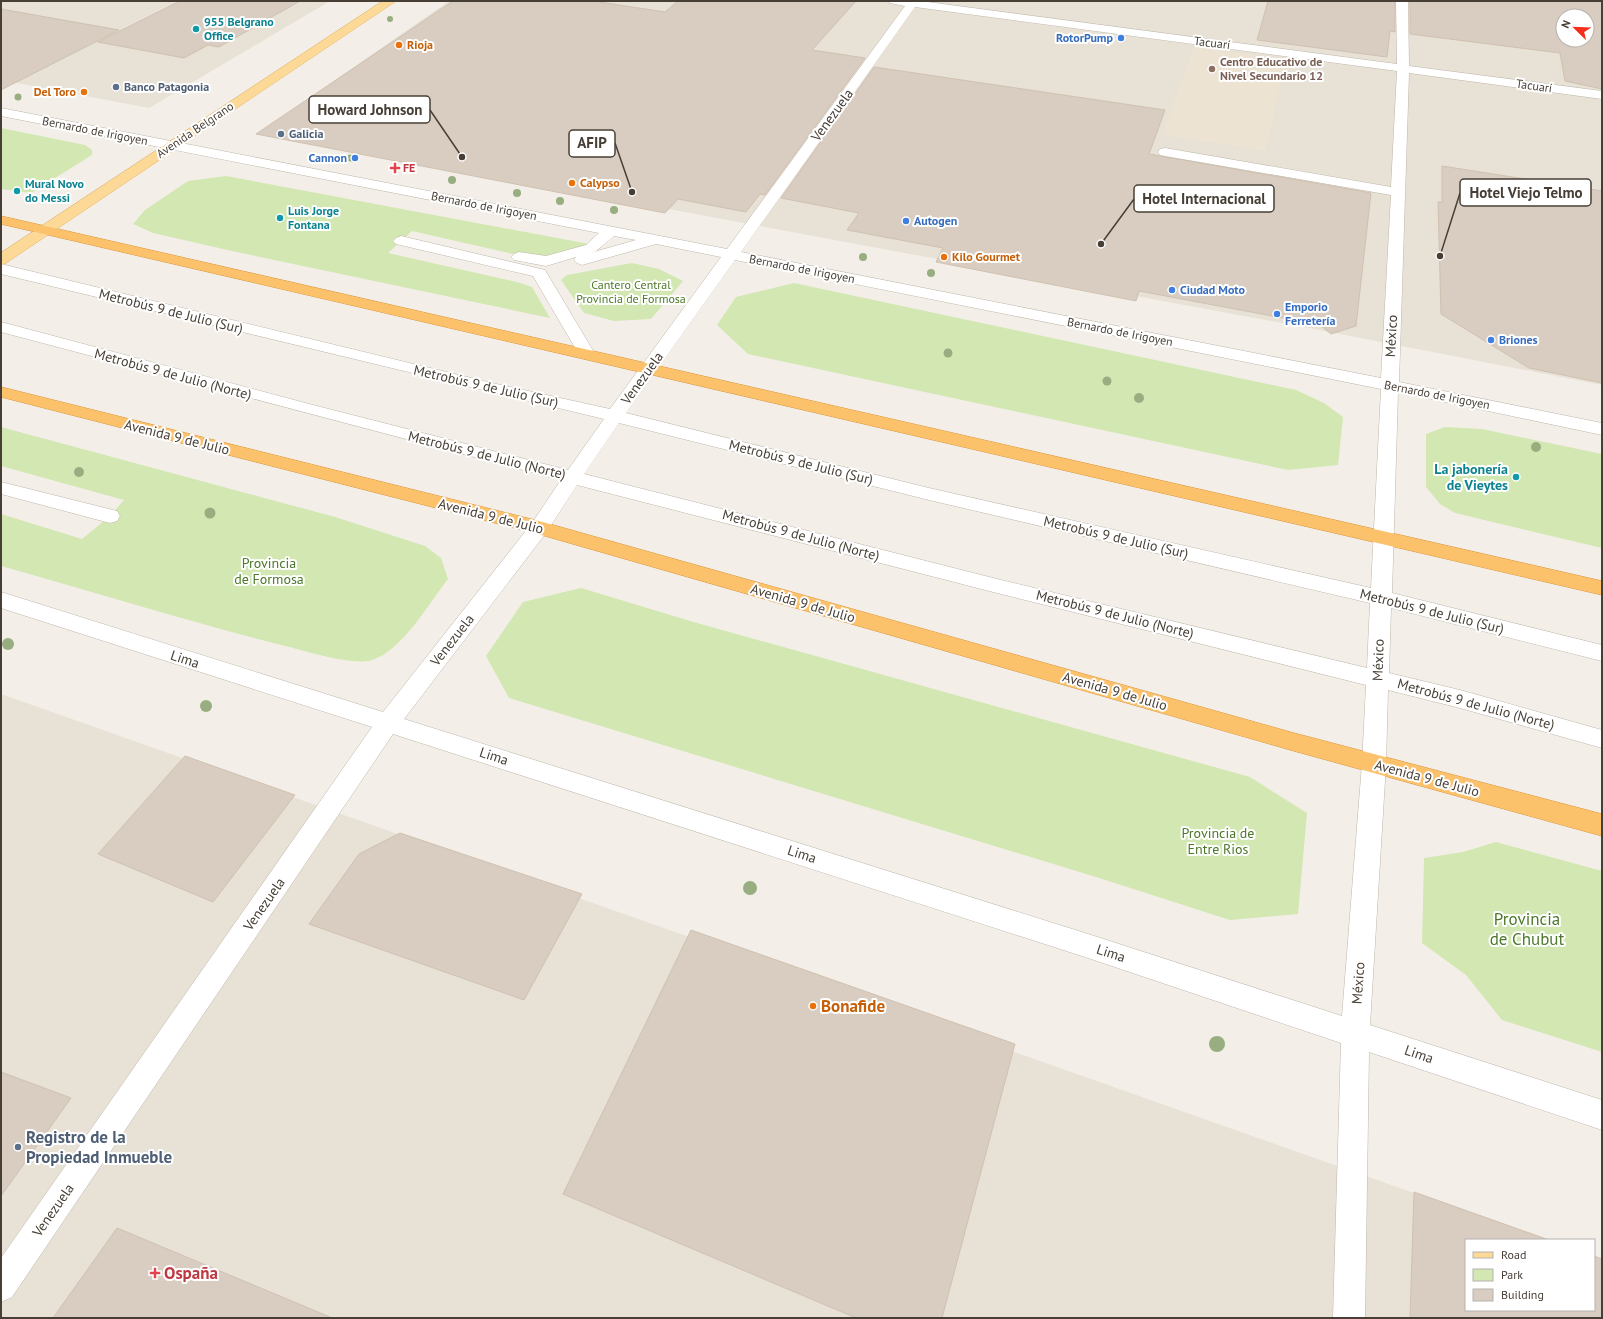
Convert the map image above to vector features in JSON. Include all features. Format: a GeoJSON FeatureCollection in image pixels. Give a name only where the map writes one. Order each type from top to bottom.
{"type":"FeatureCollection","features":[{"type":"Feature","properties":{"kind":"highway"},"geometry":{"type":"LineString","coordinates":[[1,220],[1602,588]]}},
{"type":"Feature","properties":{"kind":"highway","name":"Avenida 9 de Julio"},"geometry":{"type":"LineString","coordinates":[[1,392],[539,528],[1374,764],[1602,825]]}},
{"type":"Feature","properties":{"kind":"main road","name":"Avenida Belgrano"},"geometry":{"type":"LineString","coordinates":[[1,260],[390,1]]}},
{"type":"Feature","properties":{"kind":"street","name":"Tacuarí"},"geometry":{"type":"LineString","coordinates":[[894,1],[913,2],[1602,95]]}},
{"type":"Feature","properties":{"kind":"street","name":"México"},"geometry":{"type":"LineString","coordinates":[[1349,1318],[1355,1032],[1374,764],[1378,678],[1382,537],[1403,68],[1402,1]]}},
{"type":"Feature","properties":{"kind":"street","name":"Venezuela"},"geometry":{"type":"LineString","coordinates":[[1,1286],[388,723],[539,528],[573,476],[649,368],[913,2]]}},
{"type":"Feature","properties":{"kind":"street","name":"Bernardo de Irigoyen"},"geometry":{"type":"LineString","coordinates":[[1,112],[1389,385],[1602,429]]}},
{"type":"Feature","properties":{"kind":"street"},"geometry":{"type":"LineString","coordinates":[[1164,152],[1398,192]]}},
{"type":"Feature","properties":{"kind":"street"},"geometry":{"type":"LineString","coordinates":[[611,231],[590,248],[546,261],[401,241],[539,273],[654,240]]}},
{"type":"Feature","properties":{"kind":"street","name":"Metrobús 9 de Julio (Sur)"},"geometry":{"type":"LineString","coordinates":[[1,269],[615,417],[672,429],[929,494],[1303,579],[1602,653]]}},
{"type":"Feature","properties":{"kind":"street"},"geometry":{"type":"LineString","coordinates":[[539,273],[588,354]]}},
{"type":"Feature","properties":{"kind":"street","name":"Metrobús 9 de Julio (Norte)"},"geometry":{"type":"LineString","coordinates":[[1,327],[307,410],[573,476],[990,584],[1378,678],[1460,699],[1602,739]]}},
{"type":"Feature","properties":{"kind":"street"},"geometry":{"type":"LineString","coordinates":[[1,488],[110,516],[43,514],[1,504]]}},
{"type":"Feature","properties":{"kind":"street","name":"Lima"},"geometry":{"type":"LineString","coordinates":[[1,600],[461,745],[1355,1032],[1602,1114]]}},
{"type":"Feature","properties":{"kind":"shaded area"},"geometry":{"type":"Polygon","coordinates":[[[1,1],[330,1],[149,108],[1,80],[1,1]]]}},
{"type":"Feature","properties":{"kind":"shaded area"},"geometry":{"type":"Polygon","coordinates":[[[449,1],[1602,1],[1602,385],[1330,332],[259,133],[449,1]]]}},
{"type":"Feature","properties":{"kind":"shaded area"},"geometry":{"type":"Polygon","coordinates":[[[1194,46],[1287,60],[1265,151],[1162,135],[1194,46]]]}},
{"type":"Feature","properties":{"kind":"shaded area"},"geometry":{"type":"Polygon","coordinates":[[[1,694],[1544,1239],[1465,1239],[1465,1311],[1595,1311],[1602,1260],[1602,1318],[1,1318],[1,694]]]}},
{"type":"Feature","properties":{"kind":"green space"},"geometry":{"type":"Polygon","coordinates":[[[1,128],[85,145],[92,150],[92,155],[31,193],[1,189],[1,128]]]}},
{"type":"Feature","properties":{"kind":"green space","name":"Cantero Central Provincia de Formosa"},"geometry":{"type":"Polygon","coordinates":[[[226,176],[600,246],[555,257],[526,257],[412,231],[388,253],[517,282],[532,287],[550,318],[232,251],[153,233],[133,224],[145,210],[188,181],[226,176]]]}},
{"type":"Feature","properties":{"kind":"green space","name":"Cantero Central Provincia de Formosa"},"geometry":{"type":"Polygon","coordinates":[[[632,263],[659,269],[683,281],[651,319],[614,321],[584,313],[561,280],[567,275],[632,263]]]}},
{"type":"Feature","properties":{"kind":"green space"},"geometry":{"type":"Polygon","coordinates":[[[794,283],[1296,390],[1324,403],[1343,417],[1338,465],[1288,470],[748,354],[717,325],[736,297],[794,283]]]}},
{"type":"Feature","properties":{"kind":"green space","name":"Provincia de Formosa"},"geometry":{"type":"Polygon","coordinates":[[[1,427],[335,517],[425,546],[441,558],[448,579],[414,625],[394,647],[383,655],[372,660],[354,661],[319,655],[253,638],[1,566],[1,514],[82,539],[110,516],[124,500],[1,466],[1,427]]]}},
{"type":"Feature","properties":{"kind":"green space"},"geometry":{"type":"Polygon","coordinates":[[[1445,427],[1482,429],[1602,454],[1602,548],[1455,513],[1440,504],[1426,487],[1426,434],[1445,427]]]}},
{"type":"Feature","properties":{"kind":"green space","name":"Provincia de Entre Rios"},"geometry":{"type":"Polygon","coordinates":[[[581,588],[697,623],[1250,777],[1307,813],[1298,914],[1230,920],[1096,877],[509,698],[486,656],[523,602],[581,588]]]}},
{"type":"Feature","properties":{"kind":"green space","name":"Provincia de Chubut"},"geometry":{"type":"Polygon","coordinates":[[[1496,842],[1602,871],[1602,1052],[1502,1020],[1466,975],[1422,943],[1424,858],[1463,852],[1496,842]]]}},
{"type":"Feature","properties":{"kind":"building","name":"955 Belgrano Office"},"geometry":{"type":"Polygon","coordinates":[[[180,1],[300,1],[219,47],[208,45],[184,58],[98,42],[180,1]]]}},
{"type":"Feature","properties":{"kind":"building"},"geometry":{"type":"Polygon","coordinates":[[[453,1],[593,1],[665,12],[678,1],[856,1],[812,50],[865,58],[765,195],[760,194],[746,212],[678,199],[665,213],[256,134],[453,1]]]}},
{"type":"Feature","properties":{"kind":"building"},"geometry":{"type":"Polygon","coordinates":[[[1268,1],[1395,1],[1395,32],[1390,31],[1387,57],[1257,40],[1268,1]]]}},
{"type":"Feature","properties":{"kind":"building"},"geometry":{"type":"Polygon","coordinates":[[[1410,1],[1602,1],[1602,89],[1565,81],[1560,53],[1410,34],[1410,1]]]}},
{"type":"Feature","properties":{"kind":"building"},"geometry":{"type":"Polygon","coordinates":[[[1,9],[119,30],[1,90],[1,9]]]}},
{"type":"Feature","properties":{"kind":"building"},"geometry":{"type":"Polygon","coordinates":[[[874,67],[1165,110],[1149,154],[1371,193],[1356,326],[1331,334],[1320,325],[1139,291],[1136,301],[936,262],[943,248],[847,230],[859,213],[781,198],[874,67]]]}},
{"type":"Feature","properties":{"kind":"building"},"geometry":{"type":"Polygon","coordinates":[[[1442,166],[1602,191],[1602,383],[1529,368],[1441,314],[1438,202],[1442,202],[1442,166]]]}},
{"type":"Feature","properties":{"kind":"building"},"geometry":{"type":"Polygon","coordinates":[[[185,756],[295,795],[213,902],[98,854],[185,756]]]}},
{"type":"Feature","properties":{"kind":"building"},"geometry":{"type":"Polygon","coordinates":[[[400,833],[582,894],[524,1000],[309,924],[359,854],[400,833]]]}},
{"type":"Feature","properties":{"kind":"building"},"geometry":{"type":"Polygon","coordinates":[[[691,930],[1015,1044],[942,1318],[856,1318],[563,1194],[691,930]]]}},
{"type":"Feature","properties":{"kind":"building","name":"Registro de la Propiedad Inmueble"},"geometry":{"type":"Polygon","coordinates":[[[1,1072],[71,1098],[1,1196],[1,1072]]]}},
{"type":"Feature","properties":{"kind":"building"},"geometry":{"type":"Polygon","coordinates":[[[1414,1192],[1546,1239],[1465,1239],[1465,1311],[1595,1311],[1595,1256],[1602,1259],[1602,1318],[1410,1318],[1414,1192]]]}},
{"type":"Feature","properties":{"kind":"building","name":"Ospaña"},"geometry":{"type":"Polygon","coordinates":[[[117,1228],[330,1317],[330,1318],[53,1318],[117,1228]]]}},
{"type":"Feature","properties":{"kind":"place","name":"955 Belgrano Office"},"geometry":{"type":"Point","coordinates":[196,29]}},
{"type":"Feature","properties":{"kind":"place","name":"RotorPump"},"geometry":{"type":"Point","coordinates":[1121,38]}},
{"type":"Feature","properties":{"kind":"place","name":"Rioja"},"geometry":{"type":"Point","coordinates":[399,45]}},
{"type":"Feature","properties":{"kind":"place","name":"Centro Educativo de Nivel Secundario 12"},"geometry":{"type":"Point","coordinates":[1212,69]}},
{"type":"Feature","properties":{"kind":"place","name":"Banco Patagonia"},"geometry":{"type":"Point","coordinates":[116,87]}},
{"type":"Feature","properties":{"kind":"place","name":"Del Toro"},"geometry":{"type":"Point","coordinates":[84,92]}},
{"type":"Feature","properties":{"kind":"place","name":"Galicia"},"geometry":{"type":"Point","coordinates":[281,134]}},
{"type":"Feature","properties":{"kind":"place","name":"Howard Johnson"},"geometry":{"type":"Point","coordinates":[462,157]}},
{"type":"Feature","properties":{"kind":"place","name":"Cannon"},"geometry":{"type":"Point","coordinates":[355,158]}},
{"type":"Feature","properties":{"kind":"place","name":"FE"},"geometry":{"type":"Point","coordinates":[395,168]}},
{"type":"Feature","properties":{"kind":"place","name":"Calypso"},"geometry":{"type":"Point","coordinates":[572,183]}},
{"type":"Feature","properties":{"kind":"place","name":"Mural Novo do Messi"},"geometry":{"type":"Point","coordinates":[17,191]}},
{"type":"Feature","properties":{"kind":"place","name":"AFIP"},"geometry":{"type":"Point","coordinates":[632,192]}},
{"type":"Feature","properties":{"kind":"place","name":"Luis Jorge Fontana"},"geometry":{"type":"Point","coordinates":[280,218]}},
{"type":"Feature","properties":{"kind":"place","name":"Autogen"},"geometry":{"type":"Point","coordinates":[906,221]}},
{"type":"Feature","properties":{"kind":"place","name":"Hotel Internacional"},"geometry":{"type":"Point","coordinates":[1101,244]}},
{"type":"Feature","properties":{"kind":"place","name":"Hotel Viejo Telmo"},"geometry":{"type":"Point","coordinates":[1440,256]}},
{"type":"Feature","properties":{"kind":"place","name":"Kilo Gourmet"},"geometry":{"type":"Point","coordinates":[944,257]}},
{"type":"Feature","properties":{"kind":"place","name":"Ciudad Moto"},"geometry":{"type":"Point","coordinates":[1172,290]}},
{"type":"Feature","properties":{"kind":"place","name":"Emporio Ferretería"},"geometry":{"type":"Point","coordinates":[1277,314]}},
{"type":"Feature","properties":{"kind":"place","name":"Briones"},"geometry":{"type":"Point","coordinates":[1491,340]}},
{"type":"Feature","properties":{"kind":"place","name":"La jabonería de Vieytes"},"geometry":{"type":"Point","coordinates":[1516,477]}},
{"type":"Feature","properties":{"kind":"place","name":"Bonafide"},"geometry":{"type":"Point","coordinates":[813,1006]}},
{"type":"Feature","properties":{"kind":"place","name":"Registro de la Propiedad Inmueble"},"geometry":{"type":"Point","coordinates":[18,1147]}},
{"type":"Feature","properties":{"kind":"place","name":"Ospaña"},"geometry":{"type":"Point","coordinates":[155,1273]}}]}
